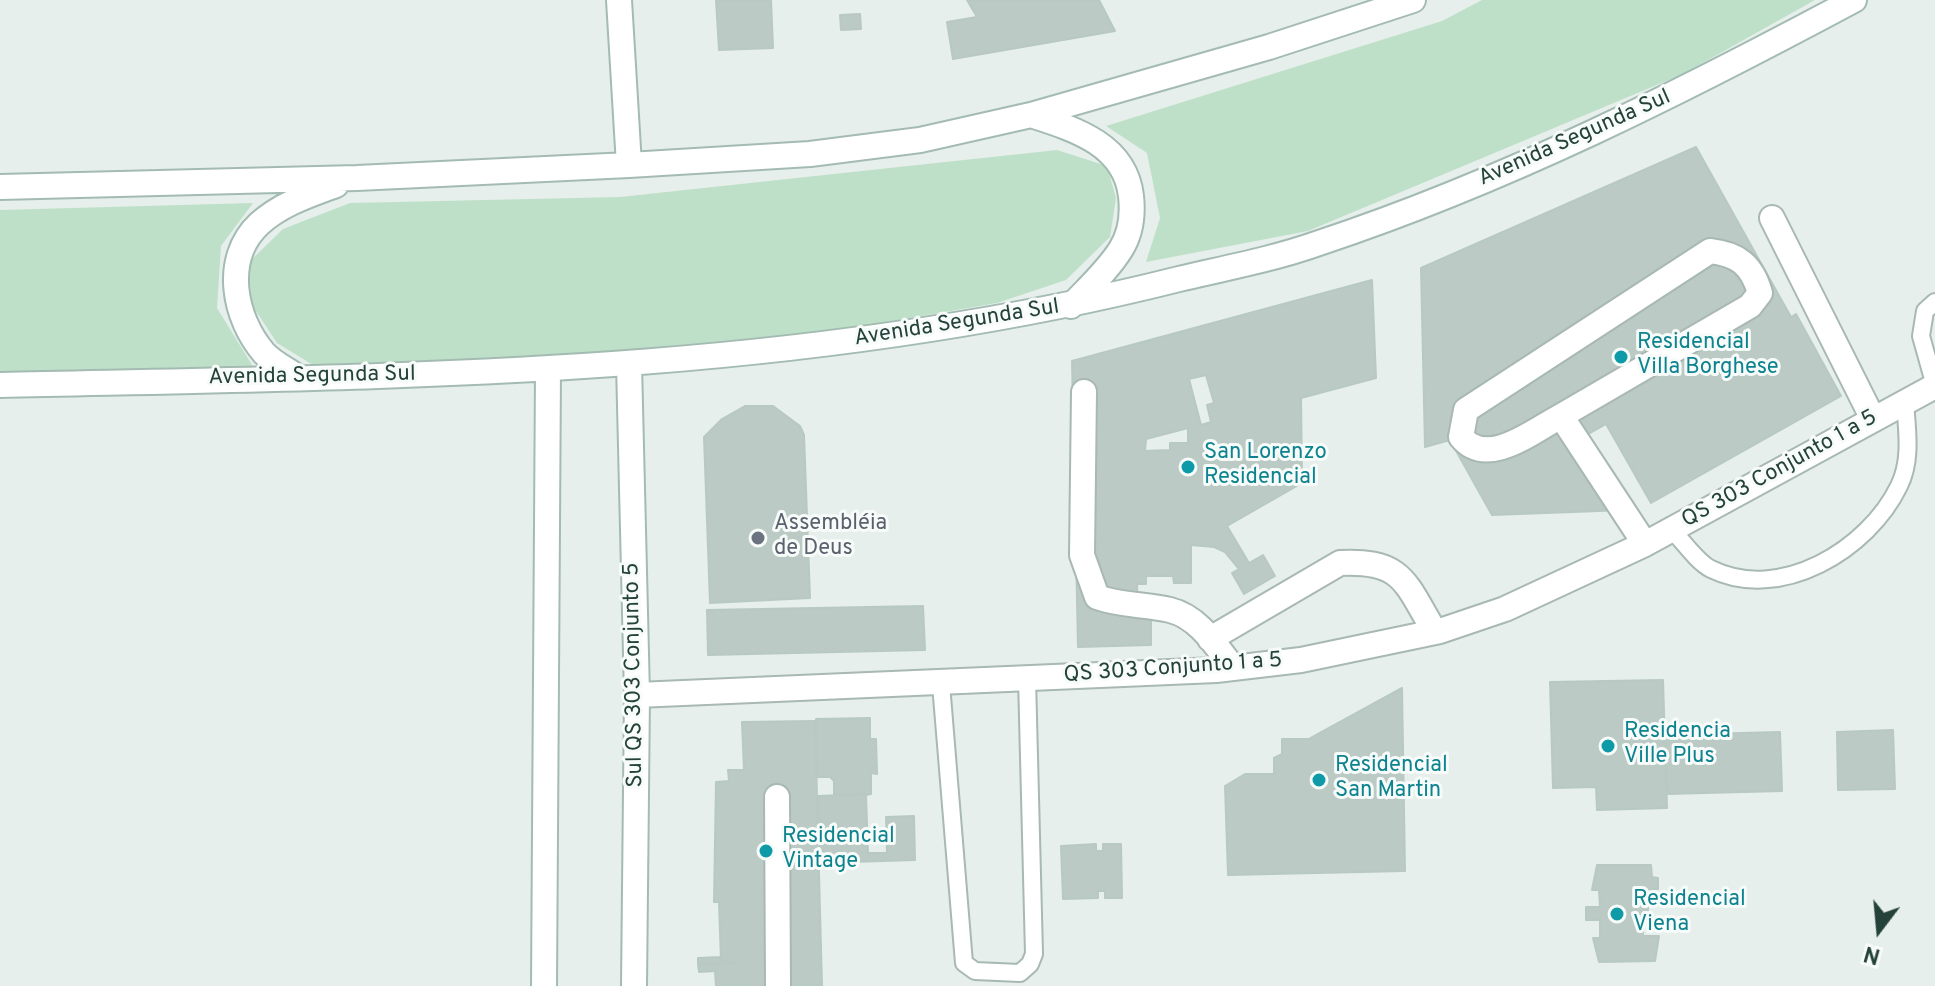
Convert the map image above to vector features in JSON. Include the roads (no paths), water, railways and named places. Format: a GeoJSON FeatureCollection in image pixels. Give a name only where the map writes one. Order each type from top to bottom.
{"type":"FeatureCollection","features":[{"type":"Feature","properties":{"kind":"street"},"geometry":{"type":"LineString","coordinates":[[619,0],[629,165]]}},
{"type":"Feature","properties":{"kind":"street"},"geometry":{"type":"LineString","coordinates":[[0,187],[357,178],[629,165],[858,148],[920,140],[1031,115],[1269,47],[1413,0]]}},
{"type":"Feature","properties":{"kind":"street","name":"Avenida Segunda Sul"},"geometry":{"type":"LineString","coordinates":[[0,385],[548,371],[784,350],[1071,306],[1315,245],[1421,206],[1673,97],[1854,0]]}},
{"type":"Feature","properties":{"kind":"street"},"geometry":{"type":"LineString","coordinates":[[1031,115],[1081,132],[1111,152],[1129,178],[1133,216],[1121,248],[1071,306]]}},
{"type":"Feature","properties":{"kind":"street"},"geometry":{"type":"LineString","coordinates":[[299,378],[265,355],[244,322],[236,286],[238,256],[258,225],[294,200],[357,178]]}},
{"type":"Feature","properties":{"kind":"street"},"geometry":{"type":"LineString","coordinates":[[1772,218],[1873,419]]}},
{"type":"Feature","properties":{"kind":"street"},"geometry":{"type":"LineString","coordinates":[[1710,251],[1729,253],[1746,263],[1760,293],[1750,306],[1561,416],[1499,449],[1483,452],[1470,449],[1461,437],[1466,410],[1710,251]]}},
{"type":"Feature","properties":{"kind":"street","name":"Sul QS 303 Conjunto 5"},"geometry":{"type":"LineString","coordinates":[[629,364],[637,695],[634,986]]}},
{"type":"Feature","properties":{"kind":"street"},"geometry":{"type":"LineString","coordinates":[[548,371],[544,986],[555,986]]}},
{"type":"Feature","properties":{"kind":"street","name":"QS 303 Conjunto 1 a 5"},"geometry":{"type":"LineString","coordinates":[[637,695],[941,684],[1233,668],[1301,660],[1435,632],[1505,609],[1645,544],[1935,386]]}},
{"type":"Feature","properties":{"kind":"street"},"geometry":{"type":"LineString","coordinates":[[1084,392],[1082,555],[1097,597],[1117,605],[1172,610],[1201,627],[1233,668]]}},
{"type":"Feature","properties":{"kind":"street"},"geometry":{"type":"LineString","coordinates":[[1561,416],[1645,544]]}},
{"type":"Feature","properties":{"kind":"street"},"geometry":{"type":"LineString","coordinates":[[1210,639],[1340,563],[1363,562],[1385,565],[1400,575],[1435,632]]}},
{"type":"Feature","properties":{"kind":"street"},"geometry":{"type":"LineString","coordinates":[[777,797],[778,986]]}},
{"type":"Feature","properties":{"kind":"lane"},"geometry":{"type":"LineString","coordinates":[[1935,302],[1925,311],[1921,324],[1935,386]]}},
{"type":"Feature","properties":{"kind":"lane"},"geometry":{"type":"LineString","coordinates":[[1672,530],[1709,568],[1762,581],[1810,569],[1863,537],[1900,485],[1909,447],[1905,402]]}},
{"type":"Feature","properties":{"kind":"lane"},"geometry":{"type":"LineString","coordinates":[[941,684],[964,963],[975,971],[1020,973],[1030,964],[1034,954],[1027,678]]}},
{"type":"Feature","properties":{"kind":"place","name":"Residencial Villa Borghese"},"geometry":{"type":"Point","coordinates":[1621,357]}},
{"type":"Feature","properties":{"kind":"place","name":"San Lorenzo Residencial"},"geometry":{"type":"Point","coordinates":[1188,467]}},
{"type":"Feature","properties":{"kind":"place","name":"Assembléia de Deus"},"geometry":{"type":"Point","coordinates":[758,538]}},
{"type":"Feature","properties":{"kind":"place","name":"Residencia Ville Plus"},"geometry":{"type":"Point","coordinates":[1608,746]}},
{"type":"Feature","properties":{"kind":"place","name":"Residencial San Martin"},"geometry":{"type":"Point","coordinates":[1319,780]}},
{"type":"Feature","properties":{"kind":"place","name":"Residencial Vintage"},"geometry":{"type":"Point","coordinates":[766,851]}},
{"type":"Feature","properties":{"kind":"place","name":"Residencial Viena"},"geometry":{"type":"Point","coordinates":[1617,914]}}]}
